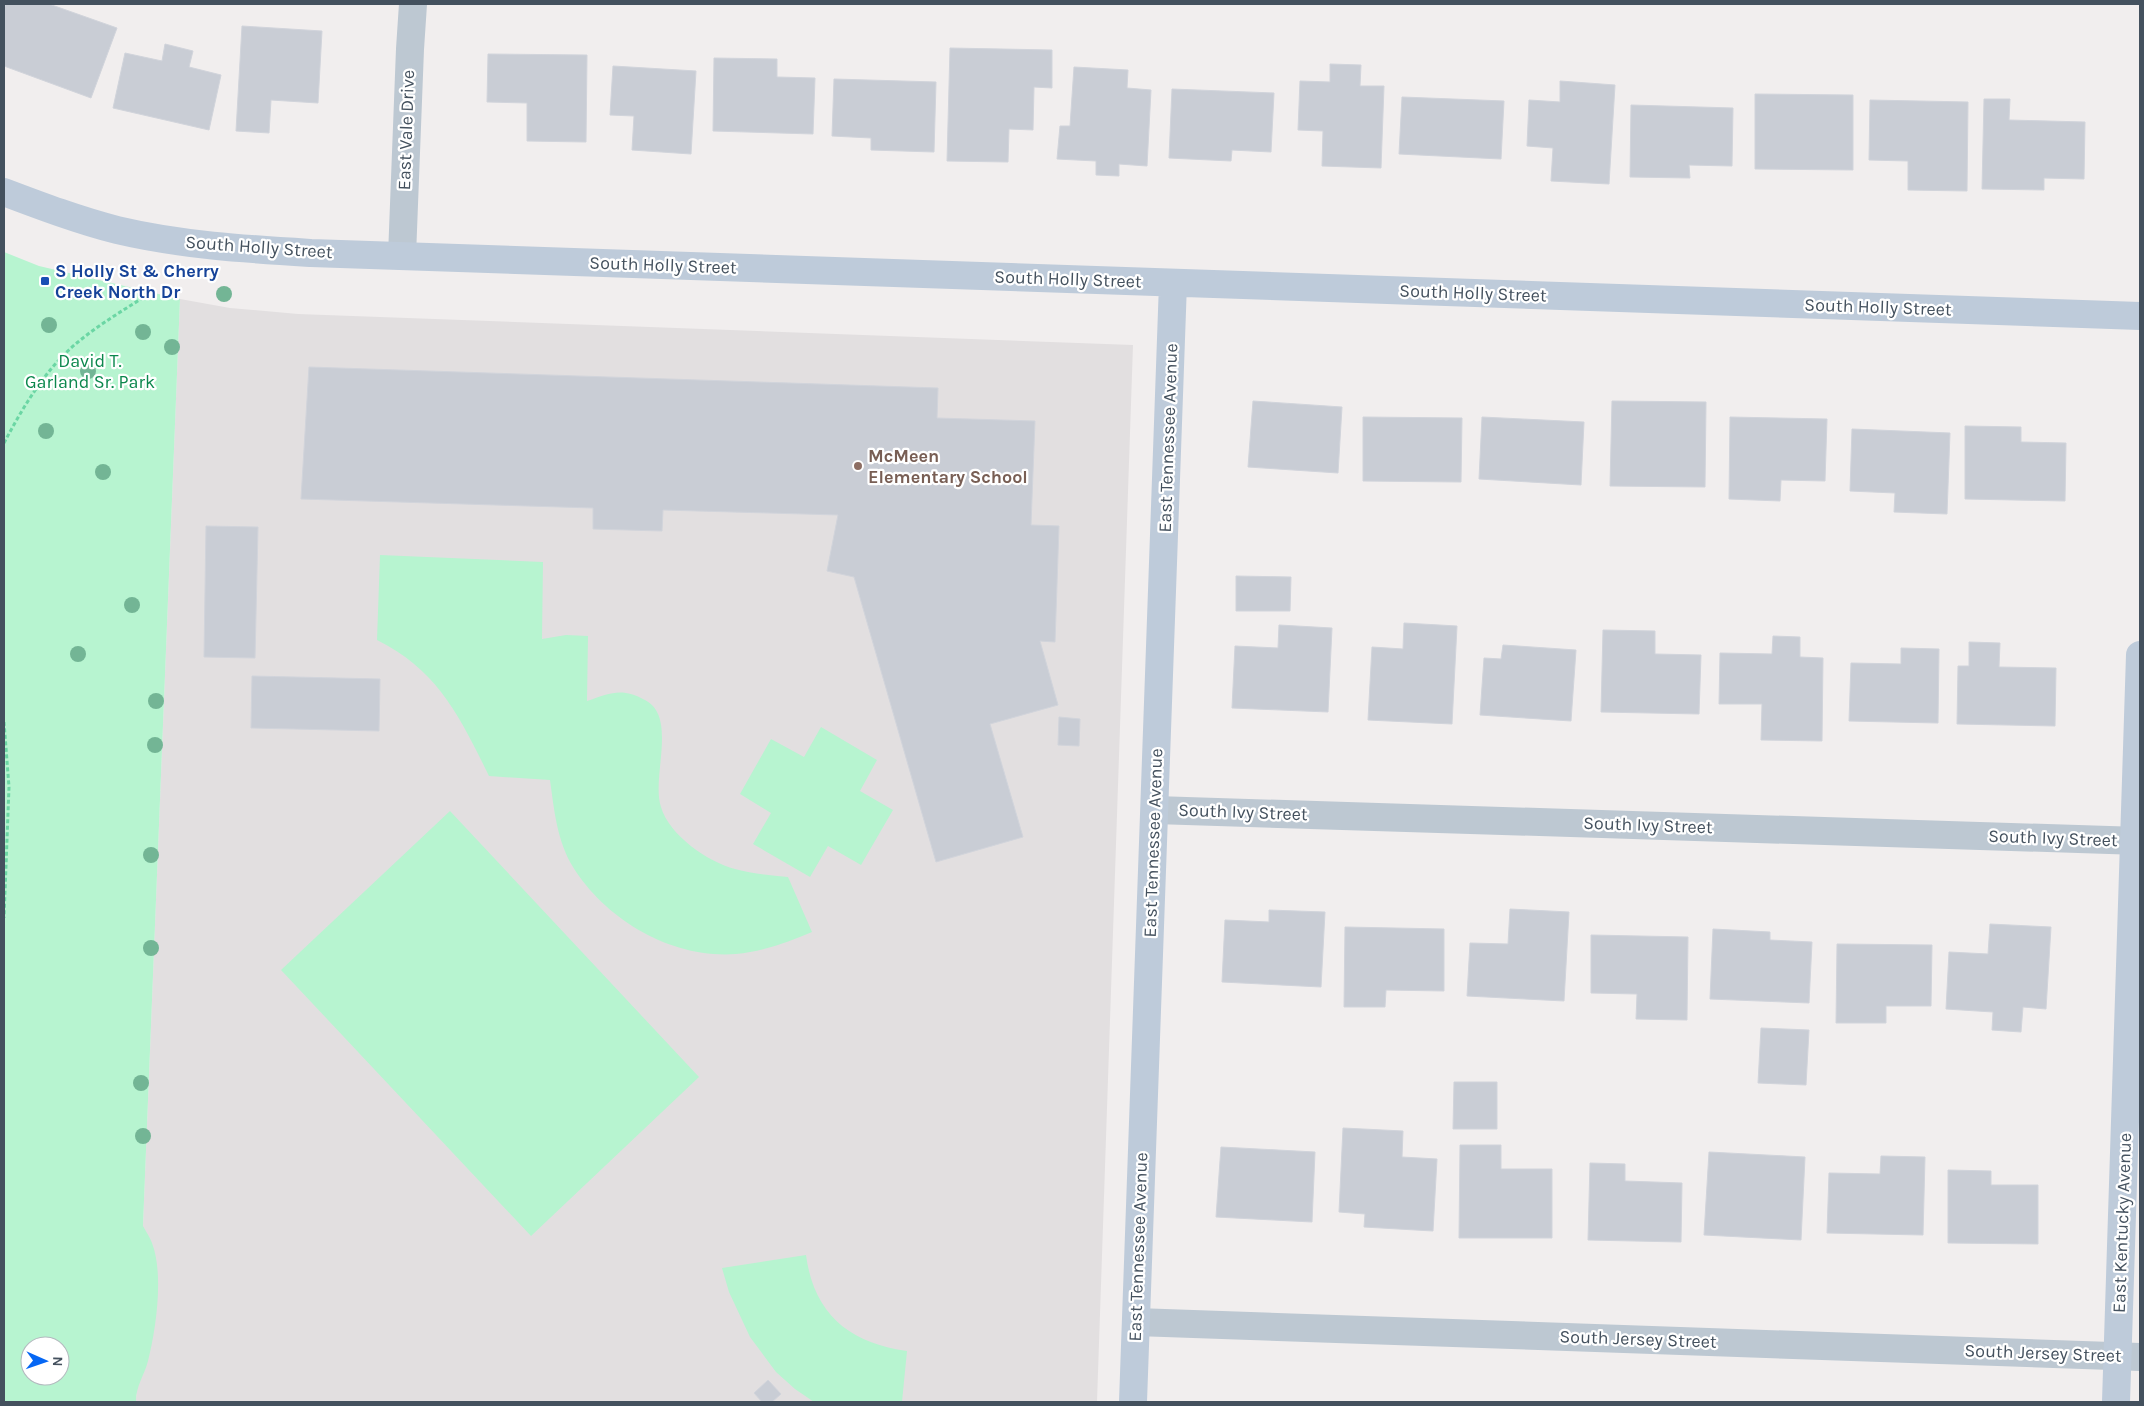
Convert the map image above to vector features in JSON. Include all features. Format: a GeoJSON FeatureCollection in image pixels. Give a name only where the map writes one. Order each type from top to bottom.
{"type":"FeatureCollection","features":[{"type":"Feature","properties":{"kind":"main road","name":"South Holly Street"},"geometry":{"type":"LineString","coordinates":[[4,192],[89,222],[166,240],[243,249],[2140,316]]}},
{"type":"Feature","properties":{"kind":"main road","name":"East Tennessee Avenue"},"geometry":{"type":"LineString","coordinates":[[1133,1402],[1173,283]]}},
{"type":"Feature","properties":{"kind":"main road","name":"East Kentucky Avenue"},"geometry":{"type":"LineString","coordinates":[[2116,1402],[2129,1356],[2140,655]]}},
{"type":"Feature","properties":{"kind":"street","name":"East Vale Drive"},"geometry":{"type":"LineString","coordinates":[[402,256],[409,59],[414,4]]}},
{"type":"Feature","properties":{"kind":"street","name":"South Ivy Street"},"geometry":{"type":"LineString","coordinates":[[1155,810],[2137,841]]}},
{"type":"Feature","properties":{"kind":"street","name":"South Jersey Street"},"geometry":{"type":"LineString","coordinates":[[1136,1322],[2129,1356]]}},
{"type":"Feature","properties":{"kind":"path"},"geometry":{"type":"LineString","coordinates":[[4,443],[32,395],[51,370],[71,349],[92,331],[152,292]]}},
{"type":"Feature","properties":{"kind":"path"},"geometry":{"type":"LineString","coordinates":[[4,722],[9,787],[4,918]]}},
{"type":"Feature","properties":{"kind":"shaded area"},"geometry":{"type":"Polygon","coordinates":[[[180,299],[230,308],[298,314],[1133,345],[1097,1402],[136,1401],[180,299]]]}},
{"type":"Feature","properties":{"kind":"green space","name":"David T. Garland Sr. Park"},"geometry":{"type":"Polygon","coordinates":[[[4,252],[39,266],[180,299],[143,1226],[156,1256],[158,1286],[156,1318],[151,1348],[137,1391],[136,1401],[160,1402],[4,1402],[4,252]]]}},
{"type":"Feature","properties":{"kind":"green space"},"geometry":{"type":"Polygon","coordinates":[[[380,555],[543,562],[542,639],[566,635],[588,636],[587,701],[623,692],[645,700],[655,708],[660,720],[662,733],[659,794],[661,807],[672,828],[702,854],[724,865],[748,872],[788,877],[812,932],[765,949],[736,954],[712,954],[688,950],[665,943],[622,919],[603,904],[573,867],[563,847],[557,825],[550,780],[489,776],[457,715],[432,681],[398,652],[377,640],[380,555]]]}},
{"type":"Feature","properties":{"kind":"green space"},"geometry":{"type":"Polygon","coordinates":[[[821,727],[877,760],[860,791],[893,810],[861,865],[828,846],[810,877],[753,844],[771,813],[740,794],[771,739],[804,757],[821,727]]]}},
{"type":"Feature","properties":{"kind":"green space"},"geometry":{"type":"Polygon","coordinates":[[[450,811],[699,1077],[531,1236],[281,970],[450,811]]]}},
{"type":"Feature","properties":{"kind":"green space"},"geometry":{"type":"Polygon","coordinates":[[[806,1255],[810,1276],[817,1294],[826,1310],[838,1322],[852,1333],[868,1341],[907,1351],[902,1402],[814,1402],[795,1389],[776,1372],[750,1337],[729,1292],[722,1268],[806,1255]]]}},
{"type":"Feature","properties":{"kind":"building"},"geometry":{"type":"Polygon","coordinates":[[[6,4],[49,4],[117,28],[91,98],[4,66],[4,9],[6,4]]]}},
{"type":"Feature","properties":{"kind":"building"},"geometry":{"type":"Polygon","coordinates":[[[242,26],[322,31],[318,103],[271,100],[269,133],[236,131],[242,26]]]}},
{"type":"Feature","properties":{"kind":"building"},"geometry":{"type":"Polygon","coordinates":[[[165,44],[193,51],[189,67],[221,75],[209,130],[113,108],[125,53],[162,61],[165,44]]]}},
{"type":"Feature","properties":{"kind":"building"},"geometry":{"type":"Polygon","coordinates":[[[950,48],[1052,50],[1052,88],[1034,87],[1033,130],[1009,129],[1008,162],[947,161],[950,48]]]}},
{"type":"Feature","properties":{"kind":"building"},"geometry":{"type":"Polygon","coordinates":[[[488,54],[587,55],[586,142],[527,141],[527,103],[487,102],[488,54]]]}},
{"type":"Feature","properties":{"kind":"building"},"geometry":{"type":"Polygon","coordinates":[[[714,58],[777,59],[777,77],[815,78],[813,134],[713,131],[714,58]]]}},
{"type":"Feature","properties":{"kind":"building"},"geometry":{"type":"Polygon","coordinates":[[[1330,64],[1361,65],[1360,86],[1384,86],[1381,168],[1322,166],[1323,131],[1298,130],[1300,81],[1330,82],[1330,64]]]}},
{"type":"Feature","properties":{"kind":"building"},"geometry":{"type":"Polygon","coordinates":[[[613,66],[696,71],[691,154],[632,150],[634,116],[610,115],[613,66]]]}},
{"type":"Feature","properties":{"kind":"building"},"geometry":{"type":"Polygon","coordinates":[[[1074,67],[1128,70],[1127,88],[1151,90],[1147,166],[1119,164],[1119,176],[1096,175],[1096,161],[1057,159],[1060,126],[1070,126],[1074,67]]]}},
{"type":"Feature","properties":{"kind":"building"},"geometry":{"type":"Polygon","coordinates":[[[834,79],[936,82],[934,152],[871,150],[871,138],[832,136],[834,79]]]}},
{"type":"Feature","properties":{"kind":"building"},"geometry":{"type":"Polygon","coordinates":[[[1560,81],[1615,85],[1609,184],[1551,181],[1553,148],[1527,146],[1529,100],[1560,102],[1560,81]]]}},
{"type":"Feature","properties":{"kind":"building"},"geometry":{"type":"Polygon","coordinates":[[[1172,89],[1274,93],[1271,152],[1232,150],[1231,161],[1169,158],[1172,89]]]}},
{"type":"Feature","properties":{"kind":"building"},"geometry":{"type":"Polygon","coordinates":[[[1755,94],[1853,95],[1853,170],[1755,169],[1755,94]]]}},
{"type":"Feature","properties":{"kind":"building"},"geometry":{"type":"Polygon","coordinates":[[[1402,97],[1504,101],[1501,159],[1399,154],[1402,97]]]}},
{"type":"Feature","properties":{"kind":"building"},"geometry":{"type":"Polygon","coordinates":[[[1984,99],[2010,99],[2009,120],[2085,122],[2084,179],[2044,178],[2044,190],[1982,189],[1984,99]]]}},
{"type":"Feature","properties":{"kind":"building"},"geometry":{"type":"Polygon","coordinates":[[[1870,100],[1968,102],[1967,191],[1908,190],[1908,161],[1869,160],[1870,100]]]}},
{"type":"Feature","properties":{"kind":"building"},"geometry":{"type":"Polygon","coordinates":[[[1631,105],[1733,108],[1732,166],[1689,165],[1690,178],[1630,177],[1631,105]]]}},
{"type":"Feature","properties":{"kind":"building"},"geometry":{"type":"Polygon","coordinates":[[[309,367],[938,388],[937,418],[1035,421],[1031,525],[1059,526],[1055,642],[1040,641],[1058,705],[990,724],[1023,837],[936,862],[854,577],[827,571],[838,515],[663,510],[662,531],[593,529],[593,508],[301,499],[309,367]]]}},
{"type":"Feature","properties":{"kind":"building"},"geometry":{"type":"Polygon","coordinates":[[[1253,401],[1342,407],[1338,473],[1248,467],[1253,401]]]}},
{"type":"Feature","properties":{"kind":"building"},"geometry":{"type":"Polygon","coordinates":[[[1612,401],[1706,402],[1705,487],[1610,486],[1612,401]]]}},
{"type":"Feature","properties":{"kind":"building"},"geometry":{"type":"Polygon","coordinates":[[[1363,417],[1462,418],[1461,482],[1363,481],[1363,417]]]}},
{"type":"Feature","properties":{"kind":"building"},"geometry":{"type":"Polygon","coordinates":[[[1482,417],[1584,422],[1581,485],[1479,479],[1482,417]]]}},
{"type":"Feature","properties":{"kind":"building"},"geometry":{"type":"Polygon","coordinates":[[[1730,417],[1827,419],[1825,481],[1781,480],[1780,501],[1729,499],[1730,417]]]}},
{"type":"Feature","properties":{"kind":"building"},"geometry":{"type":"Polygon","coordinates":[[[1965,426],[2021,427],[2021,442],[2066,443],[2065,501],[1965,499],[1965,426]]]}},
{"type":"Feature","properties":{"kind":"building"},"geometry":{"type":"Polygon","coordinates":[[[1852,429],[1950,433],[1947,514],[1894,512],[1895,493],[1850,491],[1852,429]]]}},
{"type":"Feature","properties":{"kind":"building"},"geometry":{"type":"Polygon","coordinates":[[[206,526],[258,527],[255,658],[204,657],[206,526]]]}},
{"type":"Feature","properties":{"kind":"building"},"geometry":{"type":"Polygon","coordinates":[[[1236,576],[1291,577],[1290,611],[1236,611],[1236,576]]]}},
{"type":"Feature","properties":{"kind":"building"},"geometry":{"type":"Polygon","coordinates":[[[1404,623],[1457,626],[1452,724],[1368,720],[1372,647],[1403,649],[1404,623]]]}},
{"type":"Feature","properties":{"kind":"building"},"geometry":{"type":"Polygon","coordinates":[[[1279,625],[1332,628],[1328,712],[1232,708],[1235,646],[1278,648],[1279,625]]]}},
{"type":"Feature","properties":{"kind":"building"},"geometry":{"type":"Polygon","coordinates":[[[1603,630],[1655,631],[1655,654],[1701,655],[1699,714],[1601,712],[1603,630]]]}},
{"type":"Feature","properties":{"kind":"building"},"geometry":{"type":"Polygon","coordinates":[[[1773,636],[1800,637],[1800,657],[1823,658],[1822,741],[1761,740],[1762,704],[1719,704],[1720,653],[1772,654],[1773,636]]]}},
{"type":"Feature","properties":{"kind":"building"},"geometry":{"type":"Polygon","coordinates":[[[1969,642],[2000,643],[1999,667],[2056,668],[2055,726],[1957,724],[1958,666],[1969,666],[1969,642]]]}},
{"type":"Feature","properties":{"kind":"building"},"geometry":{"type":"Polygon","coordinates":[[[1503,645],[1576,650],[1571,721],[1480,715],[1484,658],[1501,659],[1503,645]]]}},
{"type":"Feature","properties":{"kind":"building"},"geometry":{"type":"Polygon","coordinates":[[[1901,648],[1939,649],[1938,723],[1849,721],[1851,663],[1901,664],[1901,648]]]}},
{"type":"Feature","properties":{"kind":"building"},"geometry":{"type":"Polygon","coordinates":[[[252,676],[380,679],[379,731],[251,728],[252,676]]]}},
{"type":"Feature","properties":{"kind":"building"},"geometry":{"type":"Polygon","coordinates":[[[1059,717],[1080,719],[1079,746],[1058,745],[1059,717]]]}},
{"type":"Feature","properties":{"kind":"building"},"geometry":{"type":"Polygon","coordinates":[[[1510,909],[1569,912],[1564,1001],[1467,996],[1470,943],[1508,944],[1510,909]]]}},
{"type":"Feature","properties":{"kind":"building"},"geometry":{"type":"Polygon","coordinates":[[[1269,910],[1325,912],[1321,987],[1222,982],[1225,920],[1269,922],[1269,910]]]}},
{"type":"Feature","properties":{"kind":"building"},"geometry":{"type":"Polygon","coordinates":[[[1990,924],[2051,927],[2046,1009],[2023,1007],[2021,1032],[1992,1030],[1993,1012],[1946,1009],[1949,952],[1988,954],[1990,924]]]}},
{"type":"Feature","properties":{"kind":"building"},"geometry":{"type":"Polygon","coordinates":[[[1345,927],[1444,929],[1444,991],[1386,990],[1385,1007],[1344,1007],[1345,927]]]}},
{"type":"Feature","properties":{"kind":"building"},"geometry":{"type":"Polygon","coordinates":[[[1713,929],[1770,932],[1770,940],[1812,942],[1809,1003],[1710,999],[1713,929]]]}},
{"type":"Feature","properties":{"kind":"building"},"geometry":{"type":"Polygon","coordinates":[[[1591,935],[1688,937],[1687,1020],[1636,1019],[1637,994],[1591,993],[1591,935]]]}},
{"type":"Feature","properties":{"kind":"building"},"geometry":{"type":"Polygon","coordinates":[[[1837,944],[1932,945],[1931,1006],[1886,1006],[1886,1023],[1836,1023],[1837,944]]]}},
{"type":"Feature","properties":{"kind":"building"},"geometry":{"type":"Polygon","coordinates":[[[1761,1028],[1809,1030],[1806,1085],[1758,1083],[1761,1028]]]}},
{"type":"Feature","properties":{"kind":"building"},"geometry":{"type":"Polygon","coordinates":[[[1454,1082],[1497,1082],[1497,1129],[1453,1129],[1454,1082]]]}},
{"type":"Feature","properties":{"kind":"building"},"geometry":{"type":"Polygon","coordinates":[[[1343,1128],[1403,1131],[1402,1157],[1437,1159],[1433,1231],[1364,1227],[1365,1214],[1339,1212],[1343,1128]]]}},
{"type":"Feature","properties":{"kind":"building"},"geometry":{"type":"Polygon","coordinates":[[[1460,1145],[1501,1145],[1501,1169],[1552,1169],[1552,1238],[1459,1238],[1460,1145]]]}},
{"type":"Feature","properties":{"kind":"building"},"geometry":{"type":"Polygon","coordinates":[[[1221,1147],[1315,1152],[1312,1222],[1216,1217],[1221,1147]]]}},
{"type":"Feature","properties":{"kind":"building"},"geometry":{"type":"Polygon","coordinates":[[[1709,1152],[1805,1157],[1801,1240],[1704,1235],[1709,1152]]]}},
{"type":"Feature","properties":{"kind":"building"},"geometry":{"type":"Polygon","coordinates":[[[1881,1156],[1925,1157],[1923,1235],[1827,1233],[1829,1173],[1880,1174],[1881,1156]]]}},
{"type":"Feature","properties":{"kind":"building"},"geometry":{"type":"Polygon","coordinates":[[[1590,1163],[1625,1164],[1625,1181],[1682,1183],[1681,1242],[1588,1240],[1590,1163]]]}},
{"type":"Feature","properties":{"kind":"building"},"geometry":{"type":"Polygon","coordinates":[[[1948,1170],[1991,1171],[1991,1185],[2038,1185],[2038,1244],[1948,1243],[1948,1170]]]}},
{"type":"Feature","properties":{"kind":"building"},"geometry":{"type":"Polygon","coordinates":[[[768,1380],[781,1394],[772,1402],[762,1402],[754,1393],[768,1380]]]}},
{"type":"Feature","properties":{"kind":"place","name":"S Holly St & Cherry Creek North Dr"},"geometry":{"type":"Point","coordinates":[45,281]}},
{"type":"Feature","properties":{"kind":"place","name":"McMeen Elementary School"},"geometry":{"type":"Point","coordinates":[858,466]}}]}
